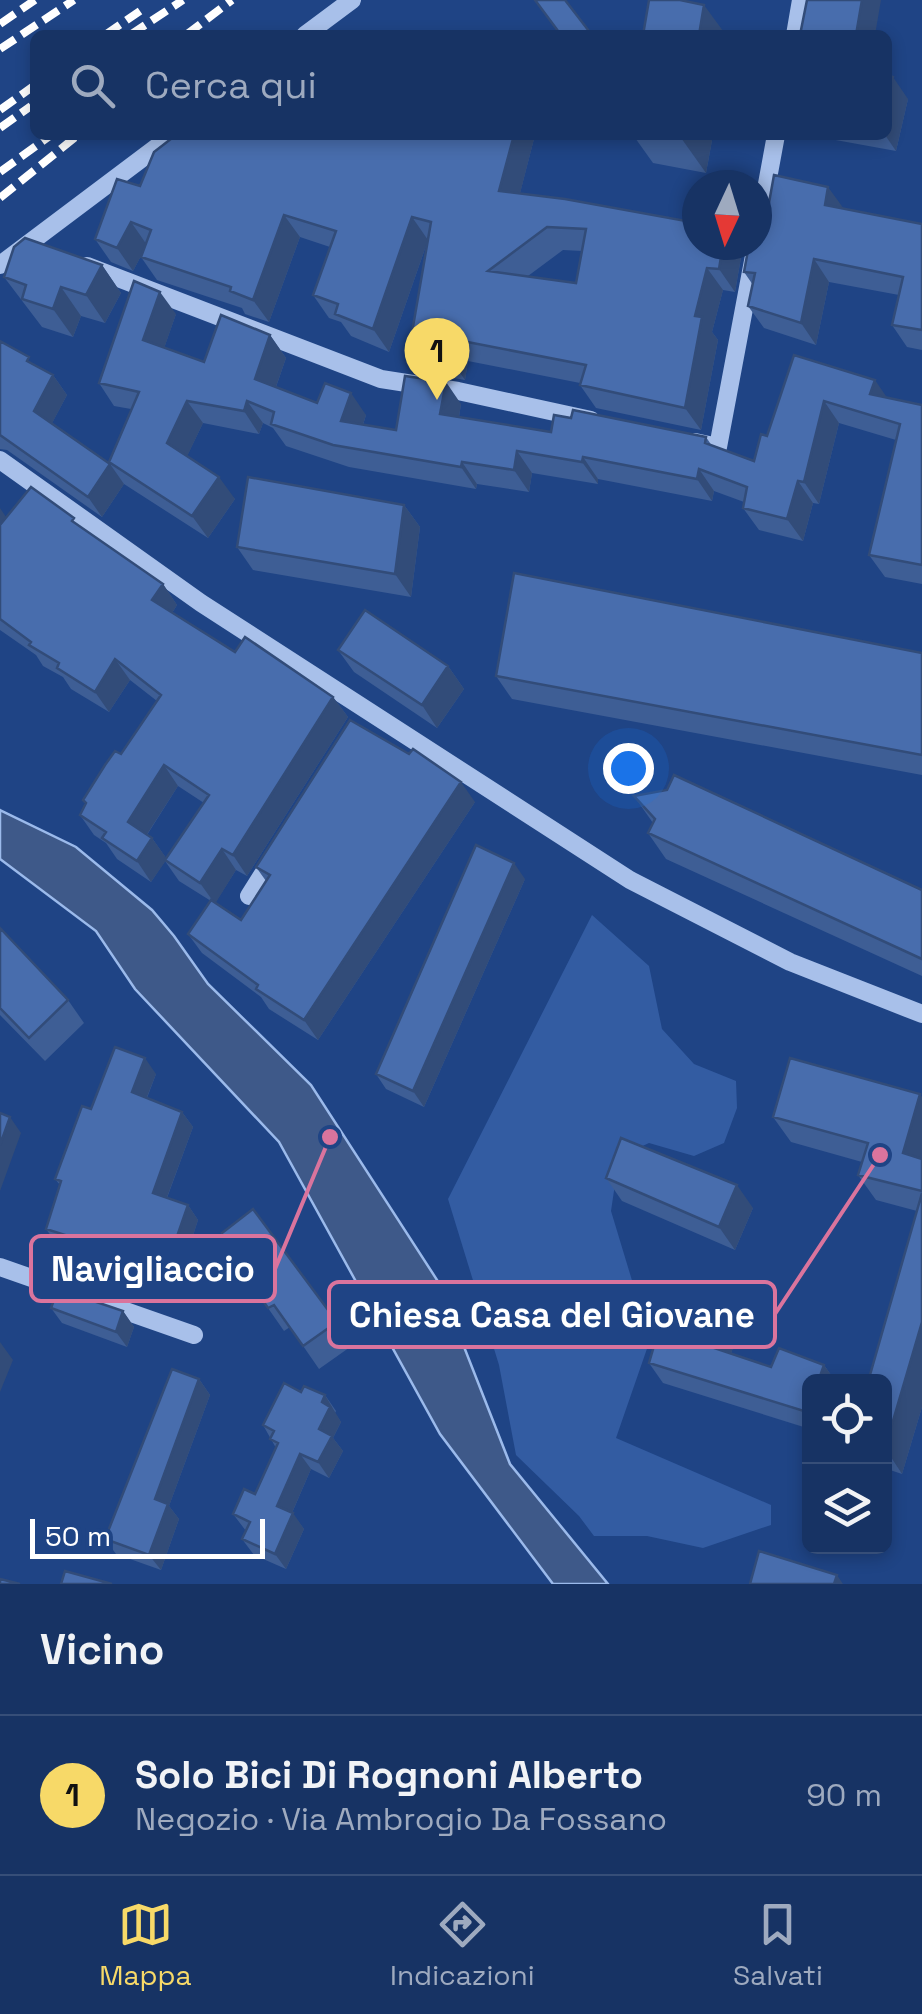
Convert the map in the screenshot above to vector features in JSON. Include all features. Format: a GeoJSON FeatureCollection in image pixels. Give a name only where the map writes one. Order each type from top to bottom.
{"type":"FeatureCollection","features":[{"type":"Feature","properties":{"kind":"street"},"geometry":{"type":"LineString","coordinates":[[312,30],[352,0]]}},
{"type":"Feature","properties":{"kind":"street"},"geometry":{"type":"LineString","coordinates":[[796,30],[801,0]]}},
{"type":"Feature","properties":{"kind":"street"},"geometry":{"type":"LineString","coordinates":[[0,265],[166,140]]}},
{"type":"Feature","properties":{"kind":"street"},"geometry":{"type":"LineString","coordinates":[[769,170],[775,140]]}},
{"type":"Feature","properties":{"kind":"street"},"geometry":{"type":"LineString","coordinates":[[29,244],[50,252]]}},
{"type":"Feature","properties":{"kind":"street"},"geometry":{"type":"LineString","coordinates":[[681,439],[718,447],[753,260]]}},
{"type":"Feature","properties":{"kind":"street"},"geometry":{"type":"LineString","coordinates":[[73,261],[381,379],[607,423]]}},
{"type":"Feature","properties":{"kind":"street"},"geometry":{"type":"LineString","coordinates":[[0,460],[37,498],[630,880],[790,962],[922,1014]]}},
{"type":"Feature","properties":{"kind":"street"},"geometry":{"type":"LineString","coordinates":[[357,727],[368,710]]}},
{"type":"Feature","properties":{"kind":"street"},"geometry":{"type":"LineString","coordinates":[[250,896],[282,845]]}},
{"type":"Feature","properties":{"kind":"street"},"geometry":{"type":"LineString","coordinates":[[0,1268],[194,1335]]}},
{"type":"Feature","properties":{"kind":"shaded area"},"geometry":{"type":"Polygon","coordinates":[[[0,810],[76,847],[152,910],[208,984],[311,1085],[439,1283],[510,1464],[608,1584],[553,1584],[440,1434],[279,1142],[135,989],[96,931],[0,859],[0,810]]]}},
{"type":"Feature","properties":{"kind":"shaded area"},"geometry":{"type":"Polygon","coordinates":[[[592,915],[649,966],[662,1029],[694,1064],[736,1081],[737,1108],[724,1143],[694,1156],[649,1143],[619,1157],[611,1211],[650,1340],[616,1438],[771,1505],[771,1525],[703,1548],[647,1536],[594,1536],[579,1516],[516,1455],[499,1365],[448,1199],[592,915]]]}},
{"type":"Feature","properties":{"kind":"building"},"geometry":{"type":"Polygon","coordinates":[[[535,0],[565,0],[588,30],[557,30],[535,0]]]}},
{"type":"Feature","properties":{"kind":"building"},"geometry":{"type":"Polygon","coordinates":[[[649,0],[704,5],[700,30],[644,30],[649,0]]]}},
{"type":"Feature","properties":{"kind":"building"},"geometry":{"type":"Polygon","coordinates":[[[807,0],[862,0],[857,30],[801,30],[807,0]]]}},
{"type":"Feature","properties":{"kind":"building"},"geometry":{"type":"Polygon","coordinates":[[[170,140],[513,140],[499,191],[682,220],[682,260],[720,260],[719,269],[707,268],[695,316],[702,317],[685,408],[580,385],[586,365],[452,339],[449,357],[409,350],[431,222],[412,217],[373,329],[335,314],[338,304],[313,295],[336,231],[284,215],[253,300],[230,291],[231,287],[141,257],[151,230],[131,222],[117,248],[95,239],[117,179],[140,186],[154,152],[170,140]],[[547,227],[488,271],[576,283],[586,229],[547,227]]]}},
{"type":"Feature","properties":{"kind":"building"},"geometry":{"type":"Polygon","coordinates":[[[774,175],[828,187],[825,205],[922,224],[922,330],[892,325],[903,277],[814,259],[801,323],[748,306],[755,273],[744,272],[746,260],[772,260],[774,175]]]}},
{"type":"Feature","properties":{"kind":"building"},"geometry":{"type":"Polygon","coordinates":[[[25,238],[102,265],[86,295],[61,287],[53,309],[22,299],[26,285],[4,277],[14,247],[25,238]]]}},
{"type":"Feature","properties":{"kind":"building"},"geometry":{"type":"Polygon","coordinates":[[[134,281],[160,292],[143,340],[204,362],[221,315],[270,335],[255,379],[317,403],[325,383],[351,393],[341,421],[396,430],[405,376],[446,382],[440,414],[551,432],[554,415],[571,418],[573,410],[706,437],[705,443],[754,461],[761,434],[767,436],[794,355],[875,380],[870,394],[922,405],[922,565],[869,555],[900,424],[824,401],[804,482],[798,481],[787,519],[743,508],[747,487],[699,469],[697,479],[583,457],[582,462],[517,451],[514,470],[462,462],[461,467],[333,445],[271,424],[274,412],[247,401],[244,411],[187,401],[167,443],[219,477],[192,516],[109,462],[139,392],[99,383],[134,281]]]}},
{"type":"Feature","properties":{"kind":"building"},"geometry":{"type":"Polygon","coordinates":[[[0,341],[53,375],[34,411],[110,464],[88,497],[0,435],[0,341]]]}},
{"type":"Feature","properties":{"kind":"building"},"geometry":{"type":"Polygon","coordinates":[[[248,477],[404,505],[395,574],[237,547],[248,477]]]}},
{"type":"Feature","properties":{"kind":"building"},"geometry":{"type":"Polygon","coordinates":[[[31,487],[74,518],[72,521],[163,584],[152,600],[235,652],[245,637],[333,697],[233,855],[222,849],[200,883],[165,860],[209,795],[164,765],[128,822],[152,838],[137,861],[102,838],[106,832],[80,815],[86,803],[83,800],[105,765],[115,751],[121,754],[161,695],[115,659],[95,692],[57,668],[59,663],[29,645],[31,642],[0,619],[0,525],[31,487]]]}},
{"type":"Feature","properties":{"kind":"building"},"geometry":{"type":"Polygon","coordinates":[[[514,573],[922,653],[922,755],[496,676],[514,573]]]}},
{"type":"Feature","properties":{"kind":"building"},"geometry":{"type":"Polygon","coordinates":[[[365,610],[448,666],[422,705],[338,650],[365,610]]]}},
{"type":"Feature","properties":{"kind":"building"},"geometry":{"type":"Polygon","coordinates":[[[350,720],[409,754],[413,749],[461,782],[304,1020],[256,989],[258,985],[188,934],[211,900],[241,920],[270,875],[256,867],[350,720]]]}},
{"type":"Feature","properties":{"kind":"building"},"geometry":{"type":"Polygon","coordinates":[[[674,775],[922,890],[922,959],[648,833],[655,819],[634,796],[667,790],[674,775]]]}},
{"type":"Feature","properties":{"kind":"building"},"geometry":{"type":"Polygon","coordinates":[[[476,845],[514,863],[413,1091],[376,1074],[476,845]]]}},
{"type":"Feature","properties":{"kind":"building"},"geometry":{"type":"Polygon","coordinates":[[[0,928],[68,1000],[29,1038],[0,1008],[0,928]]]}},
{"type":"Feature","properties":{"kind":"building"},"geometry":{"type":"Polygon","coordinates":[[[115,1047],[145,1058],[132,1092],[182,1112],[153,1193],[188,1205],[165,1271],[46,1229],[61,1181],[55,1179],[82,1106],[91,1109],[115,1047]]]}},
{"type":"Feature","properties":{"kind":"building"},"geometry":{"type":"Polygon","coordinates":[[[790,1058],[920,1094],[903,1153],[922,1159],[922,1191],[858,1175],[868,1143],[773,1117],[790,1058]]]}},
{"type":"Feature","properties":{"kind":"building"},"geometry":{"type":"Polygon","coordinates":[[[0,1113],[10,1117],[0,1145],[0,1113]]]}},
{"type":"Feature","properties":{"kind":"building"},"geometry":{"type":"Polygon","coordinates":[[[621,1138],[737,1185],[719,1227],[606,1178],[621,1138]]]}},
{"type":"Feature","properties":{"kind":"building"},"geometry":{"type":"Polygon","coordinates":[[[922,1193],[922,1322],[892,1424],[892,1374],[870,1374],[922,1193]]]}},
{"type":"Feature","properties":{"kind":"building"},"geometry":{"type":"Polygon","coordinates":[[[253,1209],[337,1322],[303,1346],[274,1305],[268,1308],[254,1288],[260,1282],[222,1233],[253,1209]]]}},
{"type":"Feature","properties":{"kind":"building"},"geometry":{"type":"Polygon","coordinates":[[[58,1289],[123,1311],[116,1332],[51,1308],[58,1289]]]}},
{"type":"Feature","properties":{"kind":"building"},"geometry":{"type":"Polygon","coordinates":[[[699,1292],[727,1301],[714,1348],[771,1367],[779,1348],[824,1365],[821,1374],[802,1374],[802,1410],[649,1363],[656,1339],[683,1347],[699,1292]]]}},
{"type":"Feature","properties":{"kind":"building"},"geometry":{"type":"Polygon","coordinates":[[[172,1369],[199,1379],[155,1499],[168,1504],[149,1555],[105,1539],[172,1369]]]}},
{"type":"Feature","properties":{"kind":"building"},"geometry":{"type":"Polygon","coordinates":[[[284,1383],[301,1392],[304,1386],[325,1395],[322,1402],[330,1407],[319,1429],[332,1436],[318,1462],[300,1454],[277,1506],[293,1513],[275,1554],[242,1539],[250,1522],[233,1514],[244,1489],[255,1494],[278,1443],[270,1439],[274,1431],[263,1425],[284,1383]]]}},
{"type":"Feature","properties":{"kind":"building"},"geometry":{"type":"Polygon","coordinates":[[[759,1551],[837,1575],[834,1584],[750,1584],[759,1551]]]}},
{"type":"Feature","properties":{"kind":"building"},"geometry":{"type":"Polygon","coordinates":[[[65,1571],[112,1584],[61,1584],[65,1571]]]}},
{"type":"Feature","properties":{"kind":"railway"},"geometry":{"type":"LineString","coordinates":[[0,24],[35,0]]}},
{"type":"Feature","properties":{"kind":"railway"},"geometry":{"type":"LineString","coordinates":[[0,49],[74,0]]}},
{"type":"Feature","properties":{"kind":"railway"},"geometry":{"type":"LineString","coordinates":[[138,30],[183,0]]}},
{"type":"Feature","properties":{"kind":"railway"},"geometry":{"type":"LineString","coordinates":[[193,30],[232,0]]}},
{"type":"Feature","properties":{"kind":"railway"},"geometry":{"type":"LineString","coordinates":[[112,30],[140,11]]}},
{"type":"Feature","properties":{"kind":"railway"},"geometry":{"type":"LineString","coordinates":[[0,110],[30,89]]}},
{"type":"Feature","properties":{"kind":"railway"},"geometry":{"type":"LineString","coordinates":[[0,128],[30,107]]}},
{"type":"Feature","properties":{"kind":"railway"},"geometry":{"type":"LineString","coordinates":[[0,172],[44,140]]}},
{"type":"Feature","properties":{"kind":"railway"},"geometry":{"type":"LineString","coordinates":[[0,198],[72,140]]}},
{"type":"Feature","properties":{"kind":"place","name":"Solo Bici Di Rognoni Alberto"},"geometry":{"type":"Point","coordinates":[437,400]}},
{"type":"Feature","properties":{"kind":"place","name":"Navigliaccio"},"geometry":{"type":"Point","coordinates":[330,1137]}},
{"type":"Feature","properties":{"kind":"place","name":"Chiesa Casa del Giovane"},"geometry":{"type":"Point","coordinates":[880,1155]}}]}
